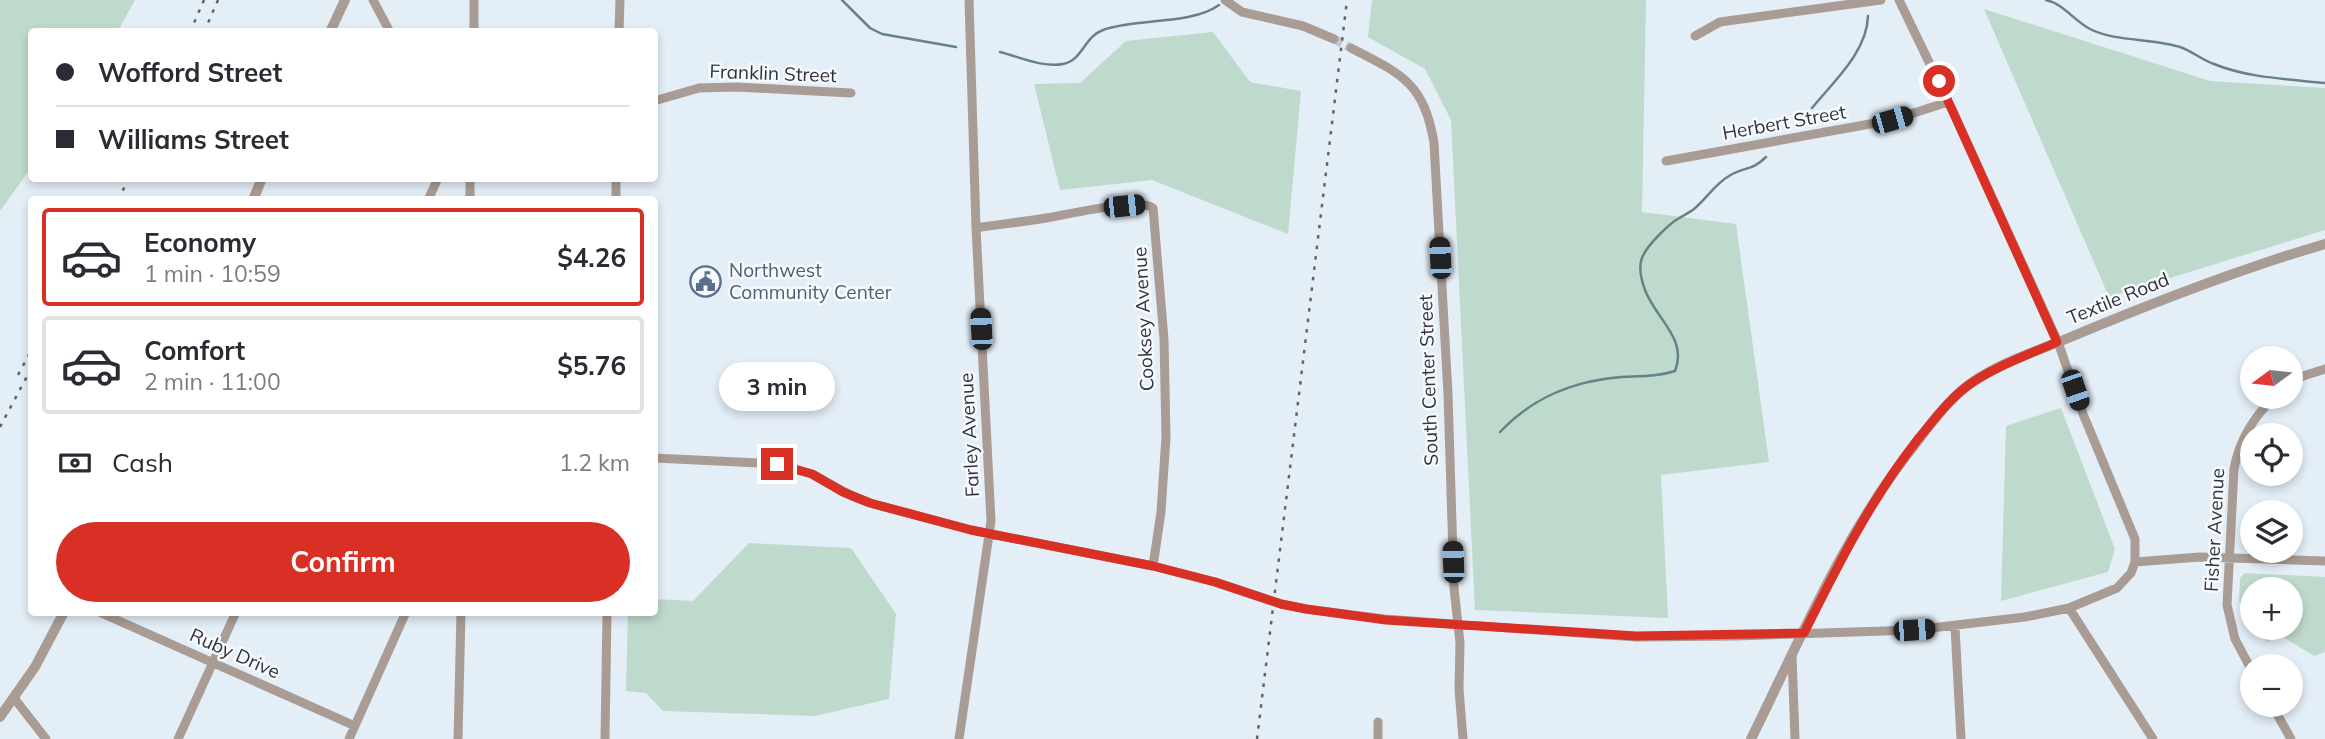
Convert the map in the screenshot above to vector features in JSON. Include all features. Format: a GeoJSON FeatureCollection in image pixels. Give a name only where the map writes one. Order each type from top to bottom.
{"type":"FeatureCollection","features":[{"type":"Feature","properties":{"kind":"street"},"geometry":{"type":"LineString","coordinates":[[332,28],[345,0]]}},
{"type":"Feature","properties":{"kind":"street"},"geometry":{"type":"LineString","coordinates":[[373,0],[388,28]]}},
{"type":"Feature","properties":{"kind":"street"},"geometry":{"type":"LineString","coordinates":[[474,0],[474,28]]}},
{"type":"Feature","properties":{"kind":"street"},"geometry":{"type":"LineString","coordinates":[[619,28],[620,0]]}},
{"type":"Feature","properties":{"kind":"street","name":"Farley Avenue"},"geometry":{"type":"LineString","coordinates":[[959,739],[990,534],[976,228],[970,0]]}},
{"type":"Feature","properties":{"kind":"street"},"geometry":{"type":"LineString","coordinates":[[1225,0],[1242,12],[1303,26],[1334,39]]}},
{"type":"Feature","properties":{"kind":"street"},"geometry":{"type":"LineString","coordinates":[[1695,36],[1720,22],[1881,0]]}},
{"type":"Feature","properties":{"kind":"street"},"geometry":{"type":"LineString","coordinates":[[658,458],[747,460],[777,464],[812,474],[861,500],[990,534],[1153,566],[1306,609],[1384,620],[1636,636],[1955,627],[2069,608],[2117,588],[2131,573],[2135,562],[2135,539],[2083,414],[2057,342],[1899,0]]}},
{"type":"Feature","properties":{"kind":"street","name":"South Center Street"},"geometry":{"type":"LineString","coordinates":[[1351,48],[1408,81],[1426,107],[1431,124],[1436,161],[1463,739]]}},
{"type":"Feature","properties":{"kind":"street","name":"Franklin Street"},"geometry":{"type":"LineString","coordinates":[[658,100],[699,88],[737,87],[851,93]]}},
{"type":"Feature","properties":{"kind":"street","name":"Herbert Street"},"geometry":{"type":"LineString","coordinates":[[1666,162],[1892,120],[1948,102]]}},
{"type":"Feature","properties":{"kind":"street","name":"Cooksey Avenue"},"geometry":{"type":"LineString","coordinates":[[976,228],[1085,210],[1143,204],[1153,208],[1164,339],[1166,438],[1161,512],[1153,566]]}},
{"type":"Feature","properties":{"kind":"street","name":"Textile Road"},"geometry":{"type":"LineString","coordinates":[[1751,739],[1864,517],[1904,457],[1960,391],[2008,364],[2057,342],[2216,278],[2325,244]]}},
{"type":"Feature","properties":{"kind":"street"},"geometry":{"type":"LineString","coordinates":[[2303,376],[2325,369]]}},
{"type":"Feature","properties":{"kind":"street","name":"Fisher Avenue"},"geometry":{"type":"LineString","coordinates":[[2243,654],[2230,622],[2227,596],[2234,469],[2238,450],[2251,424],[2263,410]]}},
{"type":"Feature","properties":{"kind":"street"},"geometry":{"type":"LineString","coordinates":[[2135,562],[2175,557],[2325,561]]}},
{"type":"Feature","properties":{"kind":"street"},"geometry":{"type":"LineString","coordinates":[[2069,608],[2153,739]]}},
{"type":"Feature","properties":{"kind":"street"},"geometry":{"type":"LineString","coordinates":[[0,717],[34,667],[62,616]]}},
{"type":"Feature","properties":{"kind":"street","name":"Ruby Drive"},"geometry":{"type":"LineString","coordinates":[[108,616],[355,726]]}},
{"type":"Feature","properties":{"kind":"street"},"geometry":{"type":"LineString","coordinates":[[178,739],[234,616]]}},
{"type":"Feature","properties":{"kind":"street"},"geometry":{"type":"LineString","coordinates":[[349,739],[404,616]]}},
{"type":"Feature","properties":{"kind":"street"},"geometry":{"type":"LineString","coordinates":[[458,739],[461,616]]}},
{"type":"Feature","properties":{"kind":"street"},"geometry":{"type":"LineString","coordinates":[[605,739],[607,616]]}},
{"type":"Feature","properties":{"kind":"street"},"geometry":{"type":"LineString","coordinates":[[1955,627],[1961,739]]}},
{"type":"Feature","properties":{"kind":"street"},"geometry":{"type":"LineString","coordinates":[[1792,656],[1796,739]]}},
{"type":"Feature","properties":{"kind":"street"},"geometry":{"type":"LineString","coordinates":[[14,698],[46,739]]}},
{"type":"Feature","properties":{"kind":"street"},"geometry":{"type":"LineString","coordinates":[[2279,717],[2291,739]]}},
{"type":"Feature","properties":{"kind":"street"},"geometry":{"type":"LineString","coordinates":[[1378,722],[1378,739]]}},
{"type":"Feature","properties":{"kind":"green space"},"geometry":{"type":"Polygon","coordinates":[[[0,0],[135,0],[120,28],[28,28],[28,172],[0,211],[0,0]]]}},
{"type":"Feature","properties":{"kind":"green space"},"geometry":{"type":"Polygon","coordinates":[[[1372,0],[1646,0],[1642,212],[1736,224],[1769,462],[1661,475],[1668,618],[1475,610],[1451,120],[1425,69],[1368,37],[1372,0]]]}},
{"type":"Feature","properties":{"kind":"green space"},"geometry":{"type":"Polygon","coordinates":[[[1984,9],[2210,81],[2325,88],[2325,230],[2109,297],[1984,9]]]}},
{"type":"Feature","properties":{"kind":"green space"},"geometry":{"type":"Polygon","coordinates":[[[1213,32],[1250,82],[1301,91],[1288,234],[1152,180],[1060,190],[1034,84],[1080,83],[1126,41],[1213,32]]]}},
{"type":"Feature","properties":{"kind":"green space"},"geometry":{"type":"Polygon","coordinates":[[[2061,408],[2115,549],[2108,572],[2001,601],[2006,426],[2061,408]]]}},
{"type":"Feature","properties":{"kind":"green space"},"geometry":{"type":"Polygon","coordinates":[[[749,543],[851,548],[896,614],[889,699],[815,716],[663,711],[646,693],[626,691],[628,616],[658,616],[658,599],[693,601],[749,543]]]}},
{"type":"Feature","properties":{"kind":"green space"},"geometry":{"type":"Polygon","coordinates":[[[2245,573],[2325,577],[2325,652],[2314,656],[2288,640],[2303,640],[2303,577],[2241,577],[2245,573]]]}},
{"type":"Feature","properties":{"kind":"waterway"},"geometry":{"type":"LineString","coordinates":[[842,0],[870,28],[882,34],[956,47]]}},
{"type":"Feature","properties":{"kind":"waterway"},"geometry":{"type":"LineString","coordinates":[[2046,0],[2058,5],[2084,26],[2100,33],[2180,47],[2210,62],[2240,72],[2325,83]]}},
{"type":"Feature","properties":{"kind":"waterway"},"geometry":{"type":"LineString","coordinates":[[1000,52],[1040,63],[1063,64],[1075,58],[1092,38],[1103,30],[1194,16],[1219,5]]}},
{"type":"Feature","properties":{"kind":"waterway"},"geometry":{"type":"LineString","coordinates":[[1812,108],[1856,54],[1862,42],[1868,16]]}},
{"type":"Feature","properties":{"kind":"waterway"},"geometry":{"type":"LineString","coordinates":[[1500,432],[1526,409],[1570,387],[1603,379],[1675,371],[1678,360],[1674,339],[1650,300],[1642,281],[1640,265],[1644,253],[1664,230],[1694,209],[1719,183],[1734,173],[1756,165],[1766,157]]}},
{"type":"Feature","properties":{"kind":"tunnel"},"geometry":{"type":"LineString","coordinates":[[1334,39],[1351,48]]}},
{"type":"Feature","properties":{"kind":"railway"},"geometry":{"type":"LineString","coordinates":[[192,28],[204,0]]}},
{"type":"Feature","properties":{"kind":"railway"},"geometry":{"type":"LineString","coordinates":[[206,28],[218,0]]}},
{"type":"Feature","properties":{"kind":"railway"},"geometry":{"type":"LineString","coordinates":[[1257,739],[1347,0]]}},
{"type":"Feature","properties":{"kind":"railway"},"geometry":{"type":"LineString","coordinates":[[120,196],[127,182]]}},
{"type":"Feature","properties":{"kind":"railway"},"geometry":{"type":"LineString","coordinates":[[18,375],[28,356]]}},
{"type":"Feature","properties":{"kind":"railway"},"geometry":{"type":"LineString","coordinates":[[0,427],[28,374]]}},
{"type":"Feature","properties":{"kind":"place","name":"Northwest Community Center"},"geometry":{"type":"Point","coordinates":[706,281]}},
{"type":"Feature","properties":{"kind":"route"},"geometry":{"type":"LineString","coordinates":[[777,464],[812,474],[843,492],[870,503],[971,530],[1153,566],[1306,609],[1386,620],[1636,636],[1804,633],[1864,517],[1904,457],[1941,412],[1960,391],[1972,383],[2057,342],[1939,81]]}}]}
